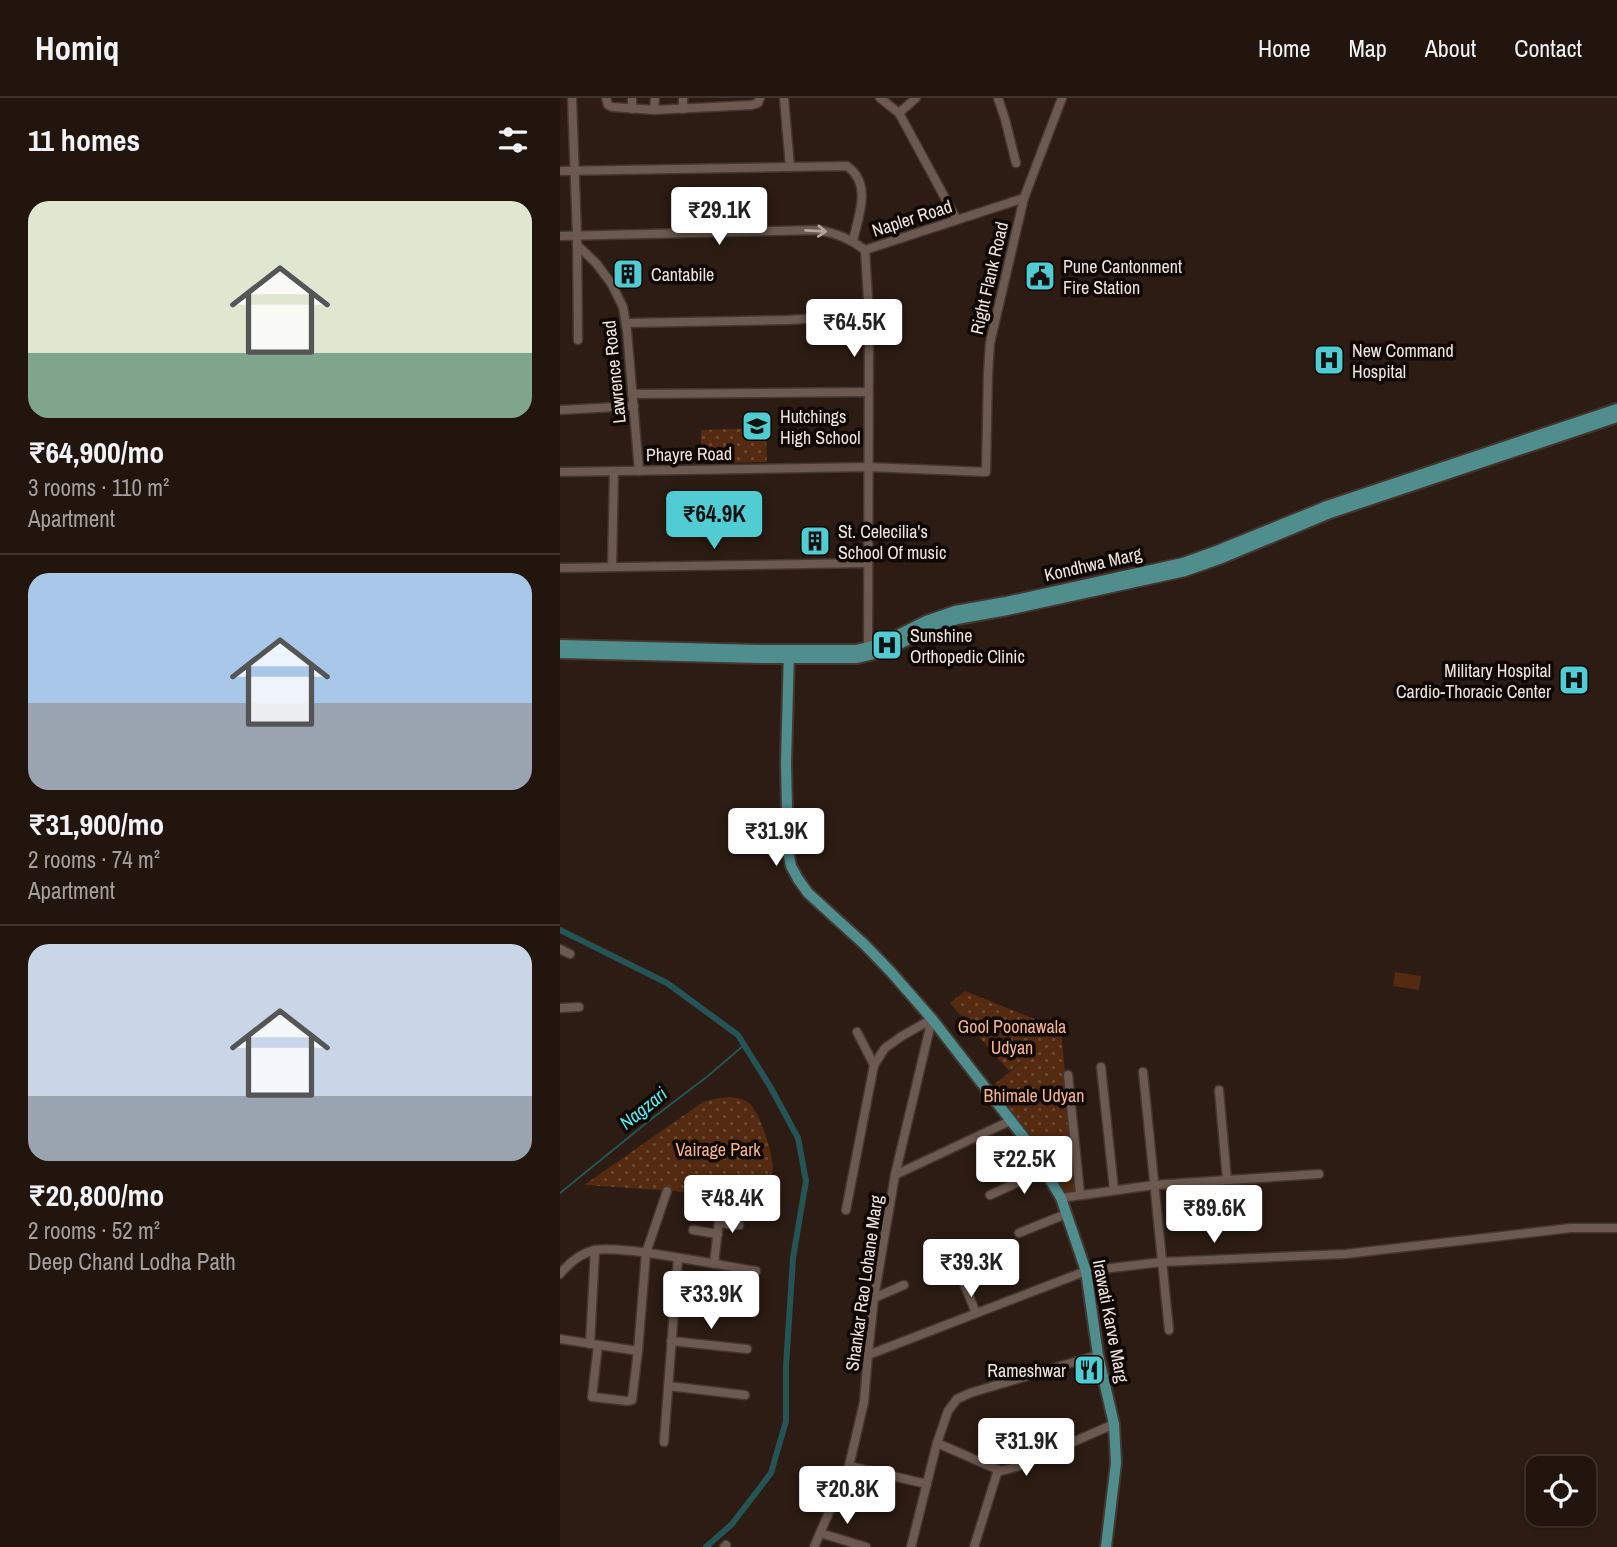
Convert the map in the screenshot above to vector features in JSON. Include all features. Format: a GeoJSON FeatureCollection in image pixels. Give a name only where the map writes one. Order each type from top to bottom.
{"type":"FeatureCollection","features":[{"type":"Feature","properties":{"kind":"main road","name":"Kondhwa Marg"},"geometry":{"type":"LineString","coordinates":[[560,653],[867,652],[926,621],[956,611],[1183,563],[1327,506],[1444,471],[1617,409]]}},
{"type":"Feature","properties":{"kind":"main road","name":"Kondhwa Marg"},"geometry":{"type":"LineString","coordinates":[[1459,465],[1617,417]]}},
{"type":"Feature","properties":{"kind":"main road","name":"Kondhwa Marg"},"geometry":{"type":"LineString","coordinates":[[560,645],[789,654]]}},
{"type":"Feature","properties":{"kind":"main road","name":"Irawati Karve Marg"},"geometry":{"type":"LineString","coordinates":[[789,654],[786,763],[788,851],[791,866],[808,893],[864,944],[932,1019],[1012,1120],[1061,1198],[1086,1271],[1098,1355],[1114,1424],[1116,1462],[1106,1547]]}},
{"type":"Feature","properties":{"kind":"street"},"geometry":{"type":"LineString","coordinates":[[572,98],[578,340]]}},
{"type":"Feature","properties":{"kind":"street"},"geometry":{"type":"LineString","coordinates":[[606,98],[608,105],[612,107],[654,110],[683,109],[709,103],[752,105],[758,103],[760,98]]}},
{"type":"Feature","properties":{"kind":"street"},"geometry":{"type":"LineString","coordinates":[[632,98],[632,109]]}},
{"type":"Feature","properties":{"kind":"street"},"geometry":{"type":"LineString","coordinates":[[654,110],[655,98]]}},
{"type":"Feature","properties":{"kind":"street"},"geometry":{"type":"LineString","coordinates":[[682,98],[683,109]]}},
{"type":"Feature","properties":{"kind":"street"},"geometry":{"type":"LineString","coordinates":[[784,98],[790,167]]}},
{"type":"Feature","properties":{"kind":"street"},"geometry":{"type":"LineString","coordinates":[[880,98],[899,113],[957,220]]}},
{"type":"Feature","properties":{"kind":"street"},"geometry":{"type":"LineString","coordinates":[[899,113],[916,98]]}},
{"type":"Feature","properties":{"kind":"street"},"geometry":{"type":"LineString","coordinates":[[998,98],[1016,163]]}},
{"type":"Feature","properties":{"kind":"street","name":"Right Flank Road"},"geometry":{"type":"LineString","coordinates":[[986,472],[990,343],[1024,198],[1062,98]]}},
{"type":"Feature","properties":{"kind":"street"},"geometry":{"type":"LineString","coordinates":[[560,171],[847,166],[855,172],[859,180],[862,201],[853,240]]}},
{"type":"Feature","properties":{"kind":"street","name":"Napler Road"},"geometry":{"type":"LineString","coordinates":[[560,236],[577,240],[818,230],[853,240],[865,250],[1024,198]]}},
{"type":"Feature","properties":{"kind":"street","name":"Lawrence Road"},"geometry":{"type":"LineString","coordinates":[[577,240],[611,283],[623,307],[639,471]]}},
{"type":"Feature","properties":{"kind":"street"},"geometry":{"type":"LineString","coordinates":[[865,250],[869,316],[867,652]]}},
{"type":"Feature","properties":{"kind":"street"},"geometry":{"type":"LineString","coordinates":[[626,323],[869,316]]}},
{"type":"Feature","properties":{"kind":"street"},"geometry":{"type":"LineString","coordinates":[[632,394],[869,392]]}},
{"type":"Feature","properties":{"kind":"street"},"geometry":{"type":"LineString","coordinates":[[560,410],[634,406]]}},
{"type":"Feature","properties":{"kind":"street","name":"Phayre Road"},"geometry":{"type":"LineString","coordinates":[[560,472],[868,467],[986,472]]}},
{"type":"Feature","properties":{"kind":"street"},"geometry":{"type":"LineString","coordinates":[[612,567],[614,471]]}},
{"type":"Feature","properties":{"kind":"street"},"geometry":{"type":"LineString","coordinates":[[560,568],[868,563]]}},
{"type":"Feature","properties":{"kind":"street"},"geometry":{"type":"LineString","coordinates":[[560,949],[570,954]]}},
{"type":"Feature","properties":{"kind":"street"},"geometry":{"type":"LineString","coordinates":[[560,1008],[579,1007]]}},
{"type":"Feature","properties":{"kind":"street"},"geometry":{"type":"LineString","coordinates":[[846,1210],[874,1065],[885,1048],[932,1019]]}},
{"type":"Feature","properties":{"kind":"street","name":"Shankar Rao Lohane Marg"},"geometry":{"type":"LineString","coordinates":[[814,1547],[849,1466],[864,1402],[874,1298],[895,1175],[932,1019]]}},
{"type":"Feature","properties":{"kind":"street"},"geometry":{"type":"LineString","coordinates":[[857,1032],[874,1065]]}},
{"type":"Feature","properties":{"kind":"street"},"geometry":{"type":"LineString","coordinates":[[1101,1067],[1114,1190]]}},
{"type":"Feature","properties":{"kind":"street"},"geometry":{"type":"LineString","coordinates":[[1143,1072],[1169,1331]]}},
{"type":"Feature","properties":{"kind":"street"},"geometry":{"type":"LineString","coordinates":[[1068,1075],[1080,1195]]}},
{"type":"Feature","properties":{"kind":"street"},"geometry":{"type":"LineString","coordinates":[[1219,1090],[1227,1180]]}},
{"type":"Feature","properties":{"kind":"street"},"geometry":{"type":"LineString","coordinates":[[895,1175],[1012,1120]]}},
{"type":"Feature","properties":{"kind":"street"},"geometry":{"type":"LineString","coordinates":[[990,1195],[1045,1170]]}},
{"type":"Feature","properties":{"kind":"street"},"geometry":{"type":"LineString","coordinates":[[1061,1198],[1154,1185],[1319,1174]]}},
{"type":"Feature","properties":{"kind":"street"},"geometry":{"type":"LineString","coordinates":[[595,1250],[592,1397],[632,1400],[646,1253],[667,1191]]}},
{"type":"Feature","properties":{"kind":"street"},"geometry":{"type":"LineString","coordinates":[[714,1264],[721,1202]]}},
{"type":"Feature","properties":{"kind":"street"},"geometry":{"type":"LineString","coordinates":[[1019,1233],[1066,1214]]}},
{"type":"Feature","properties":{"kind":"street"},"geometry":{"type":"LineString","coordinates":[[719,1223],[739,1225]]}},
{"type":"Feature","properties":{"kind":"street"},"geometry":{"type":"LineString","coordinates":[[868,1355],[1086,1271],[1161,1262],[1345,1254],[1571,1228],[1617,1228]]}},
{"type":"Feature","properties":{"kind":"street"},"geometry":{"type":"LineString","coordinates":[[693,1230],[718,1234]]}},
{"type":"Feature","properties":{"kind":"street"},"geometry":{"type":"LineString","coordinates":[[560,1274],[569,1263],[595,1250],[611,1249],[756,1271]]}},
{"type":"Feature","properties":{"kind":"street"},"geometry":{"type":"LineString","coordinates":[[946,1268],[973,1257]]}},
{"type":"Feature","properties":{"kind":"street"},"geometry":{"type":"LineString","coordinates":[[664,1442],[678,1258]]}},
{"type":"Feature","properties":{"kind":"street"},"geometry":{"type":"LineString","coordinates":[[956,1264],[976,1313]]}},
{"type":"Feature","properties":{"kind":"street"},"geometry":{"type":"LineString","coordinates":[[874,1298],[904,1285]]}},
{"type":"Feature","properties":{"kind":"street"},"geometry":{"type":"LineString","coordinates":[[560,1339],[638,1351]]}},
{"type":"Feature","properties":{"kind":"street"},"geometry":{"type":"LineString","coordinates":[[671,1341],[747,1349]]}},
{"type":"Feature","properties":{"kind":"street"},"geometry":{"type":"LineString","coordinates":[[911,1547],[937,1443],[948,1411],[957,1399],[1098,1355]]}},
{"type":"Feature","properties":{"kind":"street"},"geometry":{"type":"LineString","coordinates":[[667,1386],[745,1395]]}},
{"type":"Feature","properties":{"kind":"street"},"geometry":{"type":"LineString","coordinates":[[937,1443],[998,1470],[1007,1470],[1114,1424]]}},
{"type":"Feature","properties":{"kind":"street"},"geometry":{"type":"LineString","coordinates":[[849,1466],[927,1484]]}},
{"type":"Feature","properties":{"kind":"street"},"geometry":{"type":"LineString","coordinates":[[974,1547],[998,1470]]}},
{"type":"Feature","properties":{"kind":"street"},"geometry":{"type":"LineString","coordinates":[[820,1534],[866,1547]]}},
{"type":"Feature","properties":{"kind":"green space"},"geometry":{"type":"Polygon","coordinates":[[[766,428],[767,462],[701,463],[701,430],[766,428]]]}},
{"type":"Feature","properties":{"kind":"green space"},"geometry":{"type":"Polygon","coordinates":[[[1395,972],[1421,976],[1419,990],[1393,986],[1395,972]]]}},
{"type":"Feature","properties":{"kind":"green space","name":"Bhimale Udyan"},"geometry":{"type":"Polygon","coordinates":[[[965,991],[1062,1030],[1077,1195],[1063,1197],[990,1088],[1024,1060],[1009,1071],[950,1003],[965,991]]]}},
{"type":"Feature","properties":{"kind":"green space","name":"Vairage Park"},"geometry":{"type":"Polygon","coordinates":[[[730,1097],[750,1104],[764,1130],[772,1166],[767,1204],[674,1191],[584,1185],[703,1102],[730,1097]]]}},
{"type":"Feature","properties":{"kind":"waterway"},"geometry":{"type":"LineString","coordinates":[[560,930],[667,983],[738,1035],[798,1138],[806,1181],[793,1258],[786,1366],[786,1421],[771,1473],[732,1524],[706,1547]]}},
{"type":"Feature","properties":{"kind":"waterway","name":"Nagzari"},"geometry":{"type":"LineString","coordinates":[[560,1193],[744,1045]]}},
{"type":"Feature","properties":{"kind":"place","name":"Cantabile"},"geometry":{"type":"Point","coordinates":[628,274]}},
{"type":"Feature","properties":{"kind":"place","name":"Pune Cantonment Fire Station"},"geometry":{"type":"Point","coordinates":[1040,276]}},
{"type":"Feature","properties":{"kind":"place","name":"New Command Hospital"},"geometry":{"type":"Point","coordinates":[1329,360]}},
{"type":"Feature","properties":{"kind":"place","name":"Hutchings High School"},"geometry":{"type":"Point","coordinates":[757,426]}},
{"type":"Feature","properties":{"kind":"place","name":"St. Celecilia's School Of music"},"geometry":{"type":"Point","coordinates":[815,541]}},
{"type":"Feature","properties":{"kind":"place","name":"Sunshine Orthopedic Clinic"},"geometry":{"type":"Point","coordinates":[887,645]}},
{"type":"Feature","properties":{"kind":"place","name":"Military Hospital Cardio-Thoracic Center"},"geometry":{"type":"Point","coordinates":[1574,680]}},
{"type":"Feature","properties":{"kind":"place","name":"Rameshwar"},"geometry":{"type":"Point","coordinates":[1089,1370]}},
{"type":"Feature","properties":{"kind":"park label","name":"Gool Poonawala Udyan"},"geometry":{"type":"Point","coordinates":[1012,1036]}}]}
